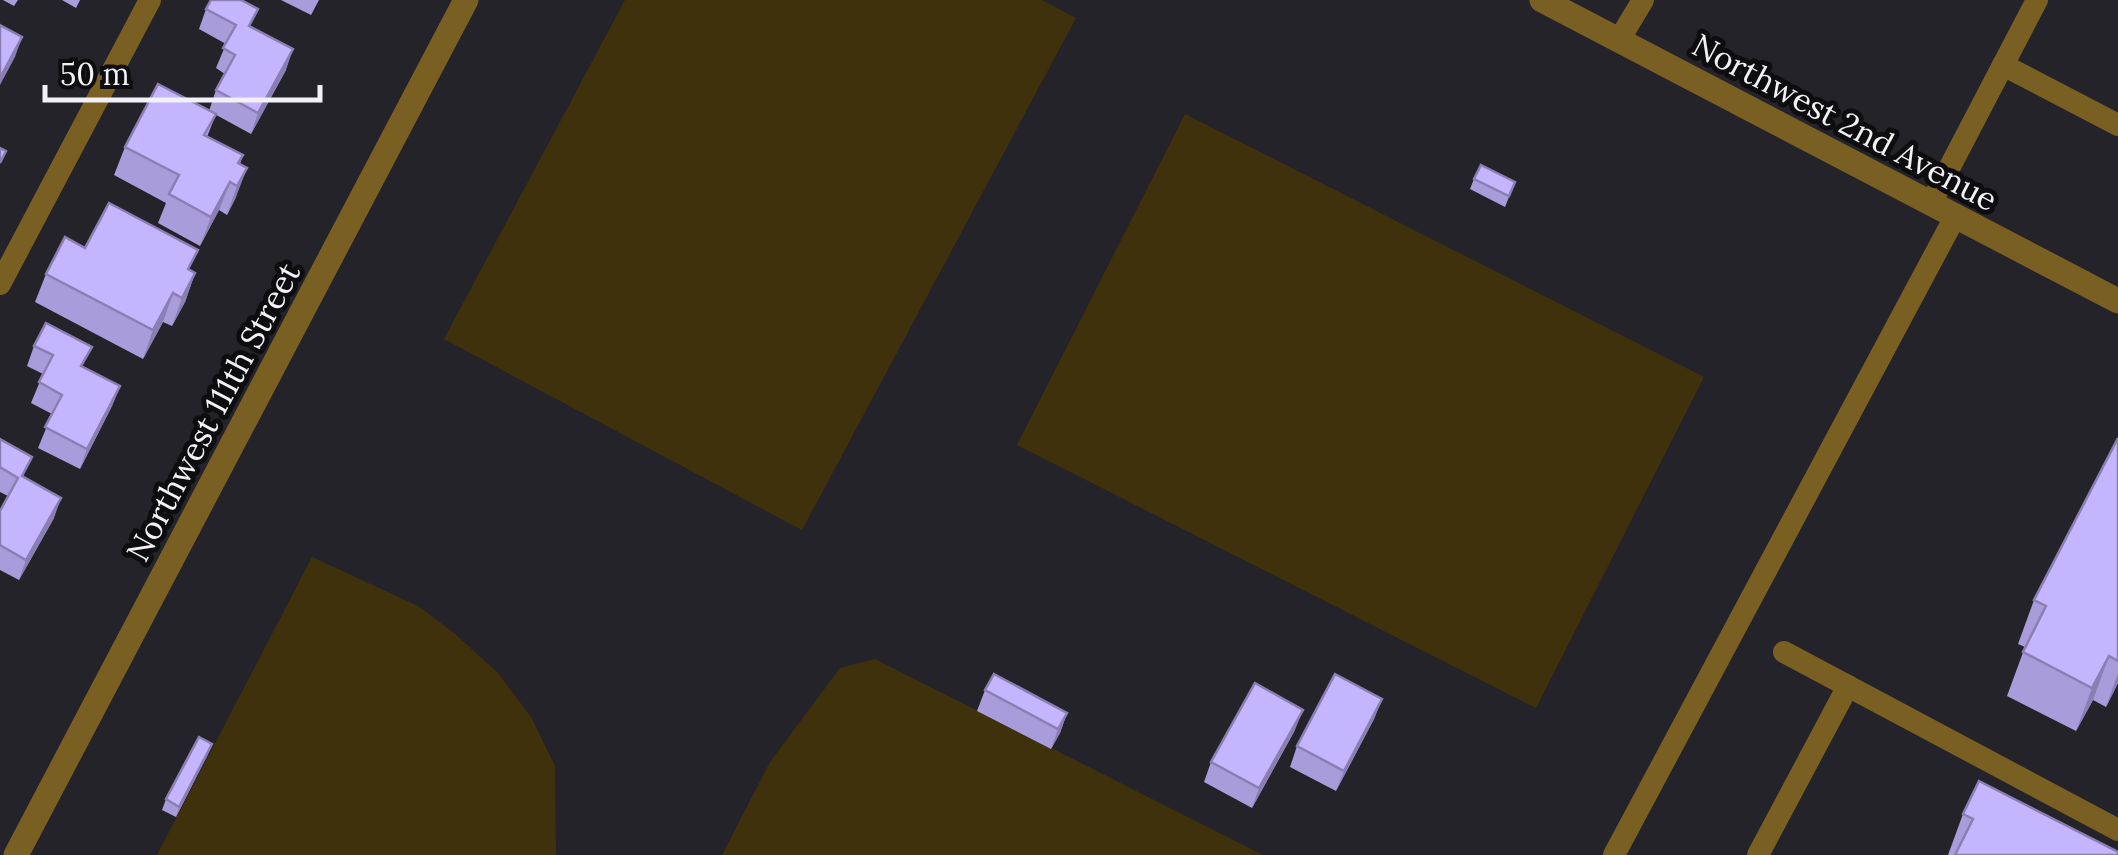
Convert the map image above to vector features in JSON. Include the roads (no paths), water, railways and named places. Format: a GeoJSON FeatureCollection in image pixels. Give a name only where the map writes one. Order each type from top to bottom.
{"type":"FeatureCollection","features":[{"type":"Feature","properties":{"kind":"street","name":"Northwest 111th Street"},"geometry":{"type":"LineString","coordinates":[[16,855],[466,0]]}},
{"type":"Feature","properties":{"kind":"street","name":"Northwest 2nd Avenue"},"geometry":{"type":"LineString","coordinates":[[1542,0],[2118,301]]}},
{"type":"Feature","properties":{"kind":"lane"},"geometry":{"type":"LineString","coordinates":[[0,284],[150,0]]}},
{"type":"Feature","properties":{"kind":"lane"},"geometry":{"type":"LineString","coordinates":[[1619,40],[1643,0]]}},
{"type":"Feature","properties":{"kind":"lane"},"geometry":{"type":"LineString","coordinates":[[1931,203],[2036,0]]}},
{"type":"Feature","properties":{"kind":"lane"},"geometry":{"type":"LineString","coordinates":[[2003,65],[2118,125]]}},
{"type":"Feature","properties":{"kind":"lane"},"geometry":{"type":"LineString","coordinates":[[1614,855],[1956,216]]}},
{"type":"Feature","properties":{"kind":"lane"},"geometry":{"type":"LineString","coordinates":[[1784,652],[2118,830]]}},
{"type":"Feature","properties":{"kind":"lane"},"geometry":{"type":"LineString","coordinates":[[1758,855],[1848,686]]}}]}
